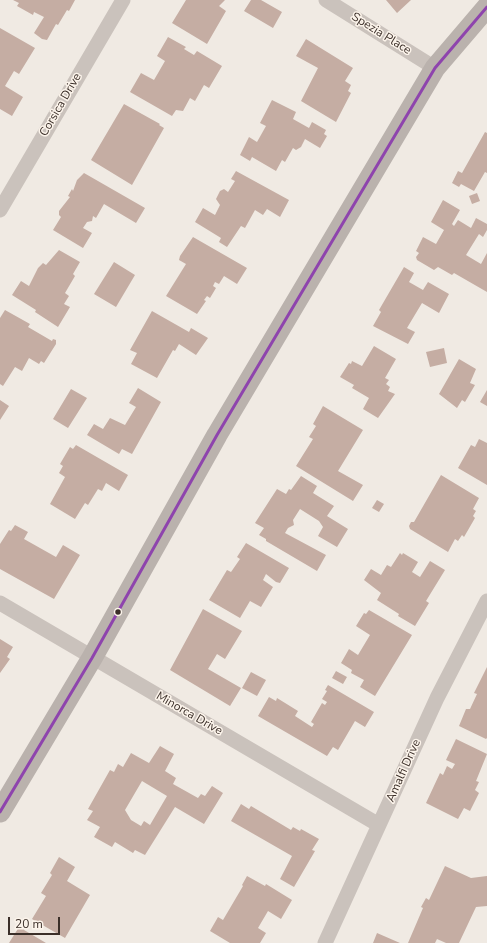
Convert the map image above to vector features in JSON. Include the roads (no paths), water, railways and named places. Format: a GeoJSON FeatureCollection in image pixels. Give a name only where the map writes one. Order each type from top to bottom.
{"type":"FeatureCollection","features":[{"type":"Feature","properties":{"kind":"main road"},"geometry":{"type":"LineString","coordinates":[[0,812],[92,658],[217,434],[435,68],[487,7]]}},
{"type":"Feature","properties":{"kind":"street","name":"Corsica Drive"},"geometry":{"type":"LineString","coordinates":[[0,210],[123,0]]}},
{"type":"Feature","properties":{"kind":"street","name":"Spezia Place"},"geometry":{"type":"LineString","coordinates":[[326,0],[435,68]]}},
{"type":"Feature","properties":{"kind":"street","name":"Amalfi Drive"},"geometry":{"type":"LineString","coordinates":[[326,943],[437,698],[487,601]]}},
{"type":"Feature","properties":{"kind":"street","name":"Minorca Drive"},"geometry":{"type":"LineString","coordinates":[[0,603],[379,825]]}}]}
